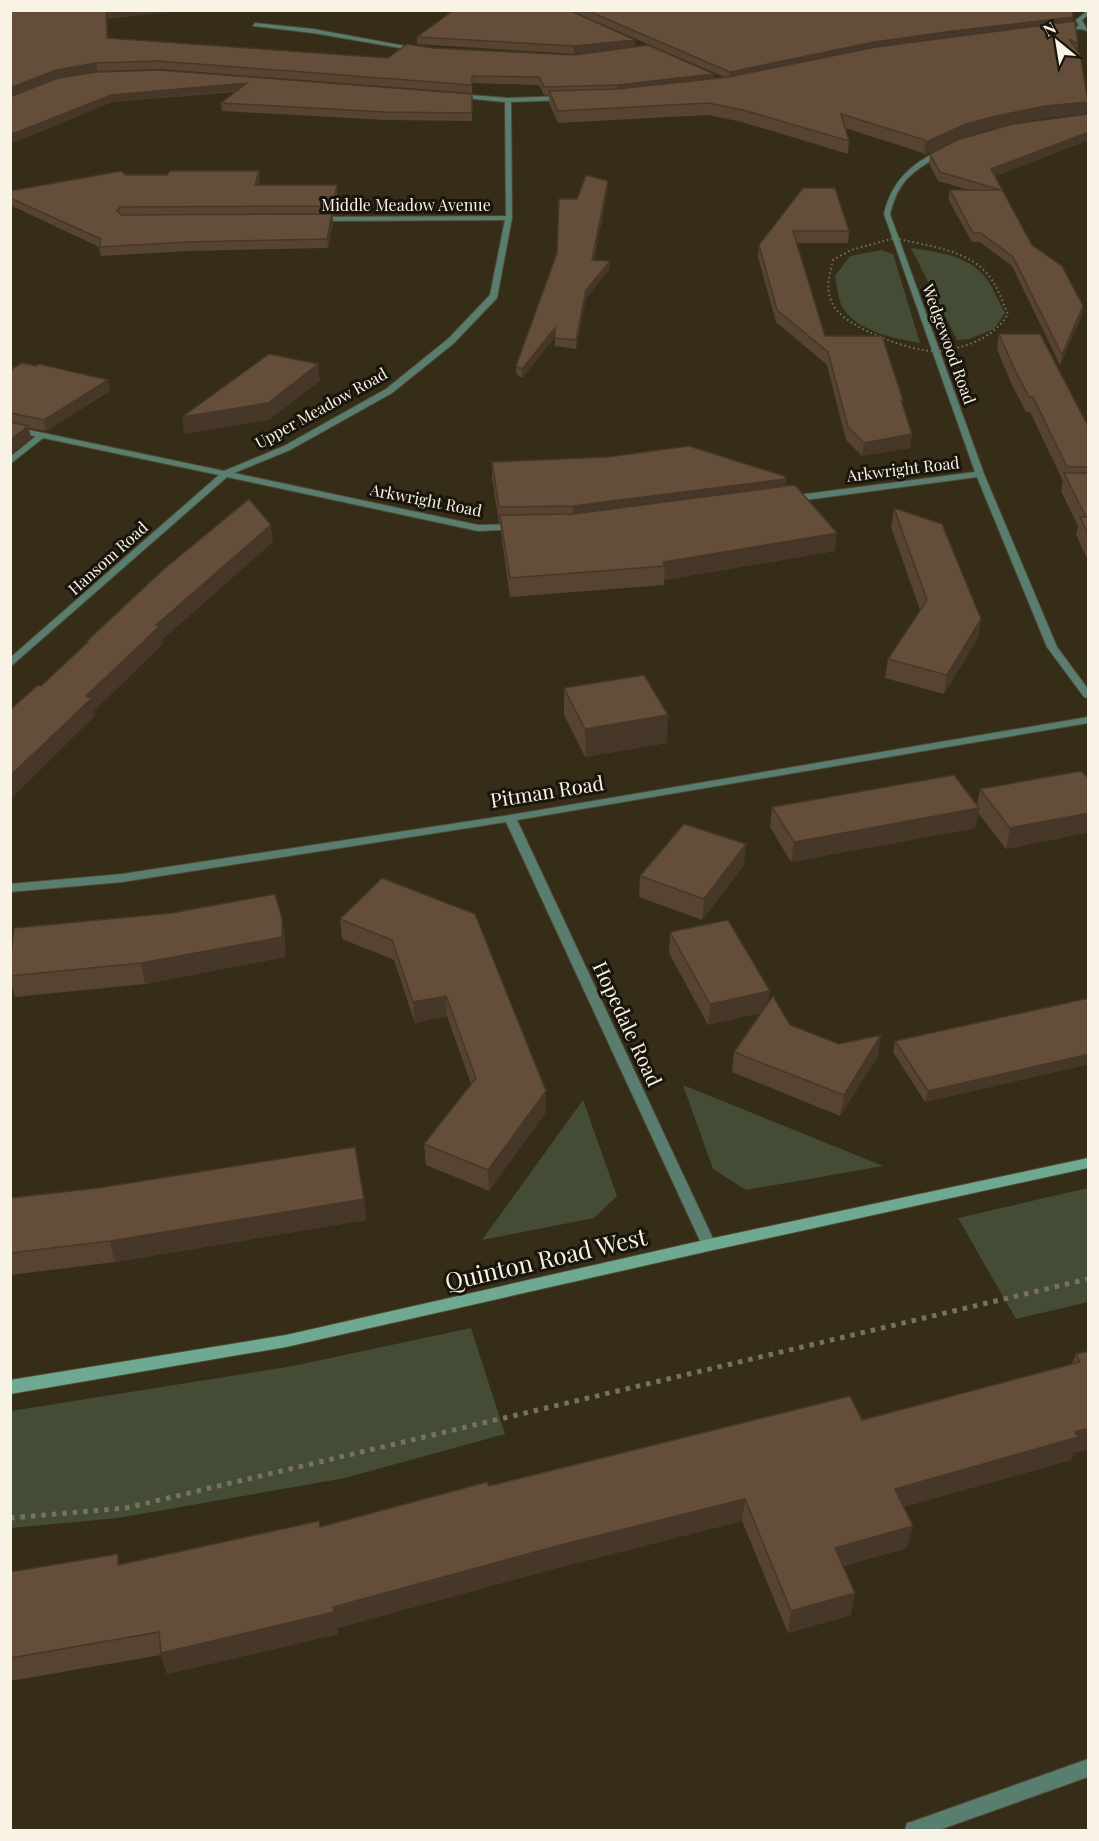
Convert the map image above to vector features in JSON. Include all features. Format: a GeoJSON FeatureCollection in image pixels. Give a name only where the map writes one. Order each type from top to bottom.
{"type":"FeatureCollection","features":[{"type":"Feature","properties":{"kind":"street"},"geometry":{"type":"LineString","coordinates":[[1076,12],[1088,14]]}},
{"type":"Feature","properties":{"kind":"street"},"geometry":{"type":"LineString","coordinates":[[1085,29],[1079,20],[1088,14]]}},
{"type":"Feature","properties":{"kind":"street"},"geometry":{"type":"LineString","coordinates":[[255,25],[421,49]]}},
{"type":"Feature","properties":{"kind":"street"},"geometry":{"type":"LineString","coordinates":[[1049,30],[1085,29]]}},
{"type":"Feature","properties":{"kind":"street"},"geometry":{"type":"LineString","coordinates":[[450,95],[508,100],[573,98]]}},
{"type":"Feature","properties":{"kind":"street","name":"Upper Meadow Road"},"geometry":{"type":"LineString","coordinates":[[225,474],[286,448],[389,392],[451,341],[494,296],[509,218],[508,100]]}},
{"type":"Feature","properties":{"kind":"street","name":"Wedgewood Road"},"geometry":{"type":"LineString","coordinates":[[953,146],[933,155],[907,175],[893,192],[887,214],[980,474],[1052,647],[1089,695]]}},
{"type":"Feature","properties":{"kind":"street","name":"Middle Meadow Avenue"},"geometry":{"type":"LineString","coordinates":[[310,219],[509,218]]}},
{"type":"Feature","properties":{"kind":"street"},"geometry":{"type":"LineString","coordinates":[[10,428],[225,474]]}},
{"type":"Feature","properties":{"kind":"street"},"geometry":{"type":"LineString","coordinates":[[10,462],[43,435]]}},
{"type":"Feature","properties":{"kind":"street","name":"Arkwright Road"},"geometry":{"type":"LineString","coordinates":[[225,474],[478,528],[525,527]]}},
{"type":"Feature","properties":{"kind":"street","name":"Hansom Road"},"geometry":{"type":"LineString","coordinates":[[10,664],[225,474]]}},
{"type":"Feature","properties":{"kind":"street","name":"Arkwright Road"},"geometry":{"type":"LineString","coordinates":[[782,500],[980,474]]}},
{"type":"Feature","properties":{"kind":"street","name":"Pitman Road"},"geometry":{"type":"LineString","coordinates":[[10,888],[122,878],[510,818],[1089,720]]}},
{"type":"Feature","properties":{"kind":"street","name":"Hopedale Road"},"geometry":{"type":"LineString","coordinates":[[510,818],[709,1245]]}},
{"type":"Feature","properties":{"kind":"street","name":"Quinton Road West"},"geometry":{"type":"LineString","coordinates":[[10,1387],[286,1341],[709,1245],[1089,1163]]}},
{"type":"Feature","properties":{"kind":"street"},"geometry":{"type":"LineString","coordinates":[[914,1830],[1089,1768]]}},
{"type":"Feature","properties":{"kind":"path"},"geometry":{"type":"LineString","coordinates":[[10,1518],[126,1508],[1089,1280]]}},
{"type":"Feature","properties":{"kind":"green space"},"geometry":{"type":"Polygon","coordinates":[[[911,248],[951,256],[977,269],[990,284],[1005,313],[994,329],[969,339],[957,340],[911,248]]]}},
{"type":"Feature","properties":{"kind":"green space"},"geometry":{"type":"Polygon","coordinates":[[[881,250],[893,254],[920,343],[877,333],[858,323],[841,305],[835,276],[850,256],[881,250]]]}},
{"type":"Feature","properties":{"kind":"green space"},"geometry":{"type":"Polygon","coordinates":[[[683,1085],[883,1166],[746,1190],[713,1169],[683,1085]]]}},
{"type":"Feature","properties":{"kind":"green space"},"geometry":{"type":"Polygon","coordinates":[[[583,1100],[617,1196],[594,1218],[482,1240],[583,1100]]]}},
{"type":"Feature","properties":{"kind":"green space"},"geometry":{"type":"Polygon","coordinates":[[[1088,1188],[1088,1302],[1016,1319],[958,1218],[1088,1188]]]}},
{"type":"Feature","properties":{"kind":"green space"},"geometry":{"type":"Polygon","coordinates":[[[471,1328],[505,1434],[345,1478],[118,1518],[11,1528],[11,1411],[293,1366],[471,1328]]]}},
{"type":"Feature","properties":{"kind":"building"},"geometry":{"type":"Polygon","coordinates":[[[10,10],[120,10],[106,12],[107,38],[388,58],[407,44],[433,48],[574,55],[648,45],[714,74],[617,85],[544,87],[539,77],[472,76],[472,85],[158,61],[96,63],[56,70],[10,88],[10,10]]]}},
{"type":"Feature","properties":{"kind":"building"},"geometry":{"type":"Polygon","coordinates":[[[454,10],[569,10],[635,40],[574,46],[417,37],[454,10]]]}},
{"type":"Feature","properties":{"kind":"building"},"geometry":{"type":"Polygon","coordinates":[[[586,10],[1072,10],[1073,17],[874,42],[730,72],[586,10]]]}},
{"type":"Feature","properties":{"kind":"building"},"geometry":{"type":"Polygon","coordinates":[[[1075,21],[1078,44],[1069,39],[1080,54],[1088,102],[1045,106],[992,117],[966,124],[926,142],[841,114],[849,141],[743,110],[708,103],[558,111],[549,91],[618,89],[729,77],[876,47],[1075,21]]]}},
{"type":"Feature","properties":{"kind":"building"},"geometry":{"type":"Polygon","coordinates":[[[158,70],[472,94],[472,113],[385,112],[221,103],[247,83],[111,95],[10,135],[10,97],[58,78],[97,72],[158,70]]]}},
{"type":"Feature","properties":{"kind":"building"},"geometry":{"type":"Polygon","coordinates":[[[1088,114],[1089,132],[991,169],[1032,245],[1062,266],[1083,306],[1062,355],[1013,257],[981,233],[973,233],[950,190],[1001,190],[940,172],[930,154],[957,140],[1013,124],[1088,114]]]}},
{"type":"Feature","properties":{"kind":"building"},"geometry":{"type":"Polygon","coordinates":[[[121,171],[126,175],[167,175],[170,171],[259,171],[255,185],[337,185],[333,206],[120,207],[117,211],[122,215],[332,214],[327,239],[188,242],[99,247],[101,239],[10,198],[10,191],[121,171]]]}},
{"type":"Feature","properties":{"kind":"building"},"geometry":{"type":"Polygon","coordinates":[[[586,175],[608,181],[592,260],[610,261],[586,290],[576,340],[555,338],[555,328],[522,369],[516,366],[557,253],[559,199],[577,199],[586,175]]]}},
{"type":"Feature","properties":{"kind":"building"},"geometry":{"type":"Polygon","coordinates":[[[803,188],[835,188],[849,231],[793,231],[825,336],[882,336],[912,434],[864,443],[848,427],[828,352],[777,310],[759,245],[803,188]]]}},
{"type":"Feature","properties":{"kind":"building"},"geometry":{"type":"Polygon","coordinates":[[[999,334],[1040,334],[1089,428],[1089,467],[1067,467],[1033,397],[1029,397],[1014,368],[999,334]]]}},
{"type":"Feature","properties":{"kind":"building"},"geometry":{"type":"Polygon","coordinates":[[[269,354],[318,364],[268,403],[182,417],[269,354]]]}},
{"type":"Feature","properties":{"kind":"building"},"geometry":{"type":"Polygon","coordinates":[[[22,363],[36,366],[39,364],[108,380],[44,420],[10,413],[10,370],[22,363]]]}},
{"type":"Feature","properties":{"kind":"building"},"geometry":{"type":"Polygon","coordinates":[[[10,422],[28,426],[10,440],[10,422]]]}},
{"type":"Feature","properties":{"kind":"building"},"geometry":{"type":"Polygon","coordinates":[[[689,446],[784,476],[786,479],[573,506],[499,507],[492,462],[608,457],[689,446]]]}},
{"type":"Feature","properties":{"kind":"building"},"geometry":{"type":"Polygon","coordinates":[[[1064,473],[1089,473],[1089,536],[1080,517],[1086,517],[1064,473]]]}},
{"type":"Feature","properties":{"kind":"building"},"geometry":{"type":"Polygon","coordinates":[[[795,485],[837,533],[663,562],[665,566],[510,578],[500,515],[573,514],[795,485]]]}},
{"type":"Feature","properties":{"kind":"building"},"geometry":{"type":"Polygon","coordinates":[[[249,499],[271,525],[156,625],[160,626],[86,696],[92,698],[10,776],[10,710],[38,685],[41,686],[164,569],[249,499]]]}},
{"type":"Feature","properties":{"kind":"building"},"geometry":{"type":"Polygon","coordinates":[[[894,508],[942,524],[981,619],[947,675],[888,659],[927,600],[894,508]]]}},
{"type":"Feature","properties":{"kind":"building"},"geometry":{"type":"Polygon","coordinates":[[[644,675],[668,715],[585,729],[564,688],[644,675]]]}},
{"type":"Feature","properties":{"kind":"building"},"geometry":{"type":"Polygon","coordinates":[[[1081,771],[1089,779],[1089,813],[1010,828],[980,789],[1081,771]]]}},
{"type":"Feature","properties":{"kind":"building"},"geometry":{"type":"Polygon","coordinates":[[[954,775],[979,808],[794,842],[772,807],[954,775]]]}},
{"type":"Feature","properties":{"kind":"building"},"geometry":{"type":"Polygon","coordinates":[[[684,824],[746,844],[704,899],[640,876],[684,824]]]}},
{"type":"Feature","properties":{"kind":"building"},"geometry":{"type":"Polygon","coordinates":[[[382,878],[475,914],[546,1091],[488,1170],[424,1144],[476,1078],[446,996],[413,1002],[392,940],[340,919],[382,878]]]}},
{"type":"Feature","properties":{"kind":"building"},"geometry":{"type":"Polygon","coordinates":[[[275,894],[282,919],[282,937],[141,963],[10,976],[14,928],[172,913],[275,894]]]}},
{"type":"Feature","properties":{"kind":"building"},"geometry":{"type":"Polygon","coordinates":[[[728,920],[770,991],[710,1004],[670,932],[728,920]]]}},
{"type":"Feature","properties":{"kind":"building"},"geometry":{"type":"Polygon","coordinates":[[[773,996],[790,1025],[839,1044],[881,1035],[844,1095],[734,1052],[773,996]]]}},
{"type":"Feature","properties":{"kind":"building"},"geometry":{"type":"Polygon","coordinates":[[[1089,998],[1089,1054],[928,1091],[895,1041],[1089,998]]]}},
{"type":"Feature","properties":{"kind":"building"},"geometry":{"type":"Polygon","coordinates":[[[355,1147],[364,1199],[110,1241],[10,1253],[10,1198],[98,1188],[355,1147]]]}},
{"type":"Feature","properties":{"kind":"building"},"geometry":{"type":"Polygon","coordinates":[[[1089,1351],[1089,1428],[1075,1432],[1078,1437],[895,1489],[913,1526],[835,1548],[855,1593],[791,1611],[745,1499],[557,1546],[333,1607],[334,1612],[161,1653],[159,1632],[10,1658],[10,1572],[118,1554],[118,1565],[319,1521],[320,1527],[487,1482],[489,1486],[850,1396],[862,1420],[1080,1362],[1076,1354],[1089,1351]]]}}]}
